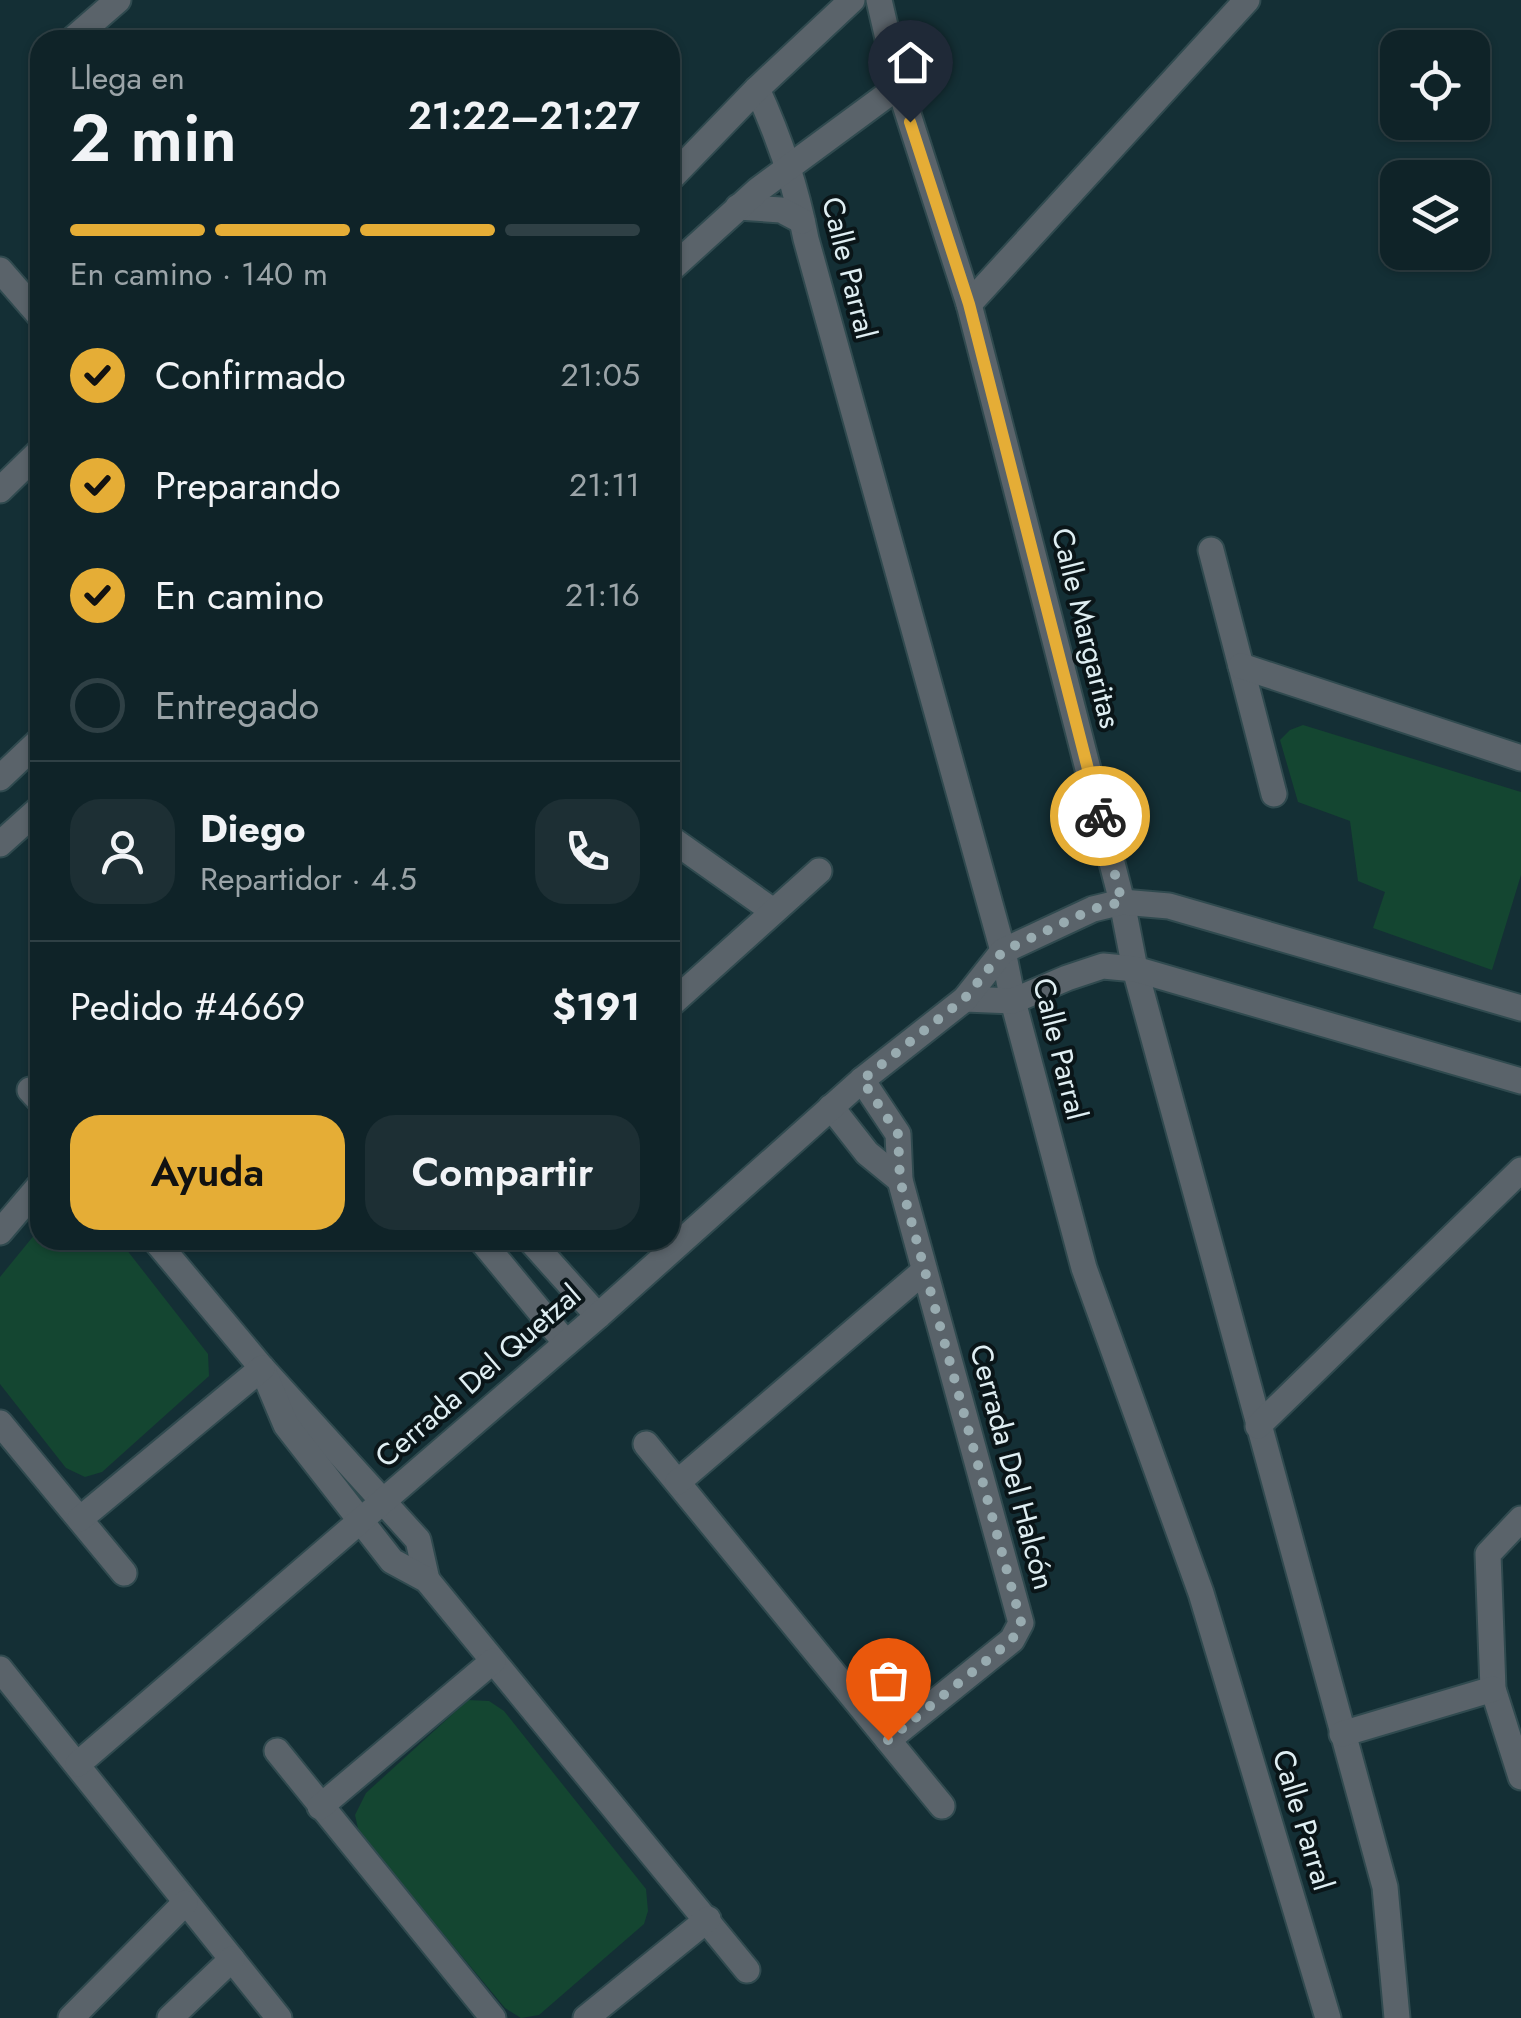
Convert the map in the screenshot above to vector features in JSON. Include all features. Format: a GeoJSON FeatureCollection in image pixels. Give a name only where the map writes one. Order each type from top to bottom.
{"type":"FeatureCollection","features":[{"type":"Feature","properties":{"kind":"street"},"geometry":{"type":"LineString","coordinates":[[84,30],[118,0]]}},
{"type":"Feature","properties":{"kind":"street"},"geometry":{"type":"LineString","coordinates":[[680,169],[852,0]]}},
{"type":"Feature","properties":{"kind":"street","name":"Calle Margaritas"},"geometry":{"type":"LineString","coordinates":[[879,0],[899,86],[969,304],[1122,902],[1135,969],[1385,1887],[1397,2018]]}},
{"type":"Feature","properties":{"kind":"street"},"geometry":{"type":"LineString","coordinates":[[969,304],[1247,0]]}},
{"type":"Feature","properties":{"kind":"street"},"geometry":{"type":"LineString","coordinates":[[680,261],[789,166],[899,86]]}},
{"type":"Feature","properties":{"kind":"street","name":"Calle Parral"},"geometry":{"type":"LineString","coordinates":[[757,90],[789,166],[1003,951],[1084,1268],[1201,1593],[1328,2018]]}},
{"type":"Feature","properties":{"kind":"street"},"geometry":{"type":"LineString","coordinates":[[738,207],[781,210],[802,221]]}},
{"type":"Feature","properties":{"kind":"street"},"geometry":{"type":"LineString","coordinates":[[0,270],[30,304]]}},
{"type":"Feature","properties":{"kind":"street"},"geometry":{"type":"LineString","coordinates":[[0,490],[30,462]]}},
{"type":"Feature","properties":{"kind":"street"},"geometry":{"type":"LineString","coordinates":[[1210,550],[1274,794]]}},
{"type":"Feature","properties":{"kind":"street"},"geometry":{"type":"LineString","coordinates":[[1240,666],[1521,758]]}},
{"type":"Feature","properties":{"kind":"street"},"geometry":{"type":"LineString","coordinates":[[0,778],[30,750]]}},
{"type":"Feature","properties":{"kind":"street"},"geometry":{"type":"LineString","coordinates":[[0,844],[30,817]]}},
{"type":"Feature","properties":{"kind":"street"},"geometry":{"type":"LineString","coordinates":[[680,845],[773,911]]}},
{"type":"Feature","properties":{"kind":"street"},"geometry":{"type":"LineString","coordinates":[[680,996],[820,871]]}},
{"type":"Feature","properties":{"kind":"street"},"geometry":{"type":"LineString","coordinates":[[1003,951],[1093,909],[1122,902],[1169,906],[1521,1008]]}},
{"type":"Feature","properties":{"kind":"street","name":"Cerrada Del Quetzal"},"geometry":{"type":"LineString","coordinates":[[680,1242],[862,1080],[965,998],[1003,951]]}},
{"type":"Feature","properties":{"kind":"street"},"geometry":{"type":"LineString","coordinates":[[965,998],[1013,1001],[1103,966],[1135,969],[1521,1082]]}},
{"type":"Feature","properties":{"kind":"street","name":"Cerrada Del Halcón"},"geometry":{"type":"LineString","coordinates":[[862,1080],[898,1134],[900,1180],[1021,1622],[1012,1640],[888,1740]]}},
{"type":"Feature","properties":{"kind":"street"},"geometry":{"type":"LineString","coordinates":[[831,1107],[867,1153],[900,1180]]}},
{"type":"Feature","properties":{"kind":"street"},"geometry":{"type":"LineString","coordinates":[[1258,1426],[1521,1170]]}},
{"type":"Feature","properties":{"kind":"street"},"geometry":{"type":"LineString","coordinates":[[0,1232],[30,1197]]}},
{"type":"Feature","properties":{"kind":"street"},"geometry":{"type":"LineString","coordinates":[[163,1250],[262,1368],[418,1540],[426,1580]]}},
{"type":"Feature","properties":{"kind":"street"},"geometry":{"type":"LineString","coordinates":[[489,1250],[566,1343]]}},
{"type":"Feature","properties":{"kind":"street"},"geometry":{"type":"LineString","coordinates":[[539,1250],[598,1316]]}},
{"type":"Feature","properties":{"kind":"street","name":"Cerrada Del Quetzal"},"geometry":{"type":"LineString","coordinates":[[78,1764],[672,1250]]}},
{"type":"Feature","properties":{"kind":"street"},"geometry":{"type":"LineString","coordinates":[[678,1482],[924,1270]]}},
{"type":"Feature","properties":{"kind":"street"},"geometry":{"type":"LineString","coordinates":[[80,1519],[262,1368]]}},
{"type":"Feature","properties":{"kind":"street"},"geometry":{"type":"LineString","coordinates":[[262,1368],[286,1425],[392,1561],[426,1580],[708,1918],[746,1970]]}},
{"type":"Feature","properties":{"kind":"street"},"geometry":{"type":"LineString","coordinates":[[0,1423],[124,1573]]}},
{"type":"Feature","properties":{"kind":"street"},"geometry":{"type":"LineString","coordinates":[[646,1444],[942,1806]]}},
{"type":"Feature","properties":{"kind":"street"},"geometry":{"type":"LineString","coordinates":[[1521,1519],[1488,1554],[1493,1690],[1517,1745],[1521,1778]]}},
{"type":"Feature","properties":{"kind":"street"},"geometry":{"type":"LineString","coordinates":[[320,1806],[492,1661]]}},
{"type":"Feature","properties":{"kind":"street"},"geometry":{"type":"LineString","coordinates":[[0,1669],[279,2018]]}},
{"type":"Feature","properties":{"kind":"street"},"geometry":{"type":"LineString","coordinates":[[1342,1734],[1493,1690]]}},
{"type":"Feature","properties":{"kind":"street"},"geometry":{"type":"LineString","coordinates":[[277,1751],[493,2018]]}},
{"type":"Feature","properties":{"kind":"street"},"geometry":{"type":"LineString","coordinates":[[71,2018],[185,1903]]}},
{"type":"Feature","properties":{"kind":"street"},"geometry":{"type":"LineString","coordinates":[[586,2018],[708,1918]]}},
{"type":"Feature","properties":{"kind":"street"},"geometry":{"type":"LineString","coordinates":[[170,2018],[232,1959]]}},
{"type":"Feature","properties":{"kind":"green space"},"geometry":{"type":"Polygon","coordinates":[[[1303,725],[1521,792],[1521,875],[1492,970],[1373,928],[1385,892],[1358,881],[1350,821],[1298,802],[1280,740],[1303,725]]]}},
{"type":"Feature","properties":{"kind":"green space"},"geometry":{"type":"Polygon","coordinates":[[[30,1240],[30,1250],[127,1250],[208,1354],[209,1376],[102,1472],[85,1477],[66,1468],[0,1384],[0,1277],[30,1240]]]}},
{"type":"Feature","properties":{"kind":"green space"},"geometry":{"type":"Polygon","coordinates":[[[468,1700],[489,1701],[504,1711],[646,1889],[648,1911],[644,1924],[539,2015],[521,2018],[505,2008],[359,1833],[355,1815],[366,1793],[468,1700]]]}},
{"type":"Feature","properties":{"kind":"way so far"},"geometry":{"type":"LineString","coordinates":[[888,1740],[1012,1640],[1021,1622],[900,1180],[898,1134],[862,1080],[965,998],[1003,951],[1093,909],[1122,902],[1100,816]]}},
{"type":"Feature","properties":{"kind":"route"},"geometry":{"type":"LineString","coordinates":[[910,122],[969,304],[1100,816]]}}]}
